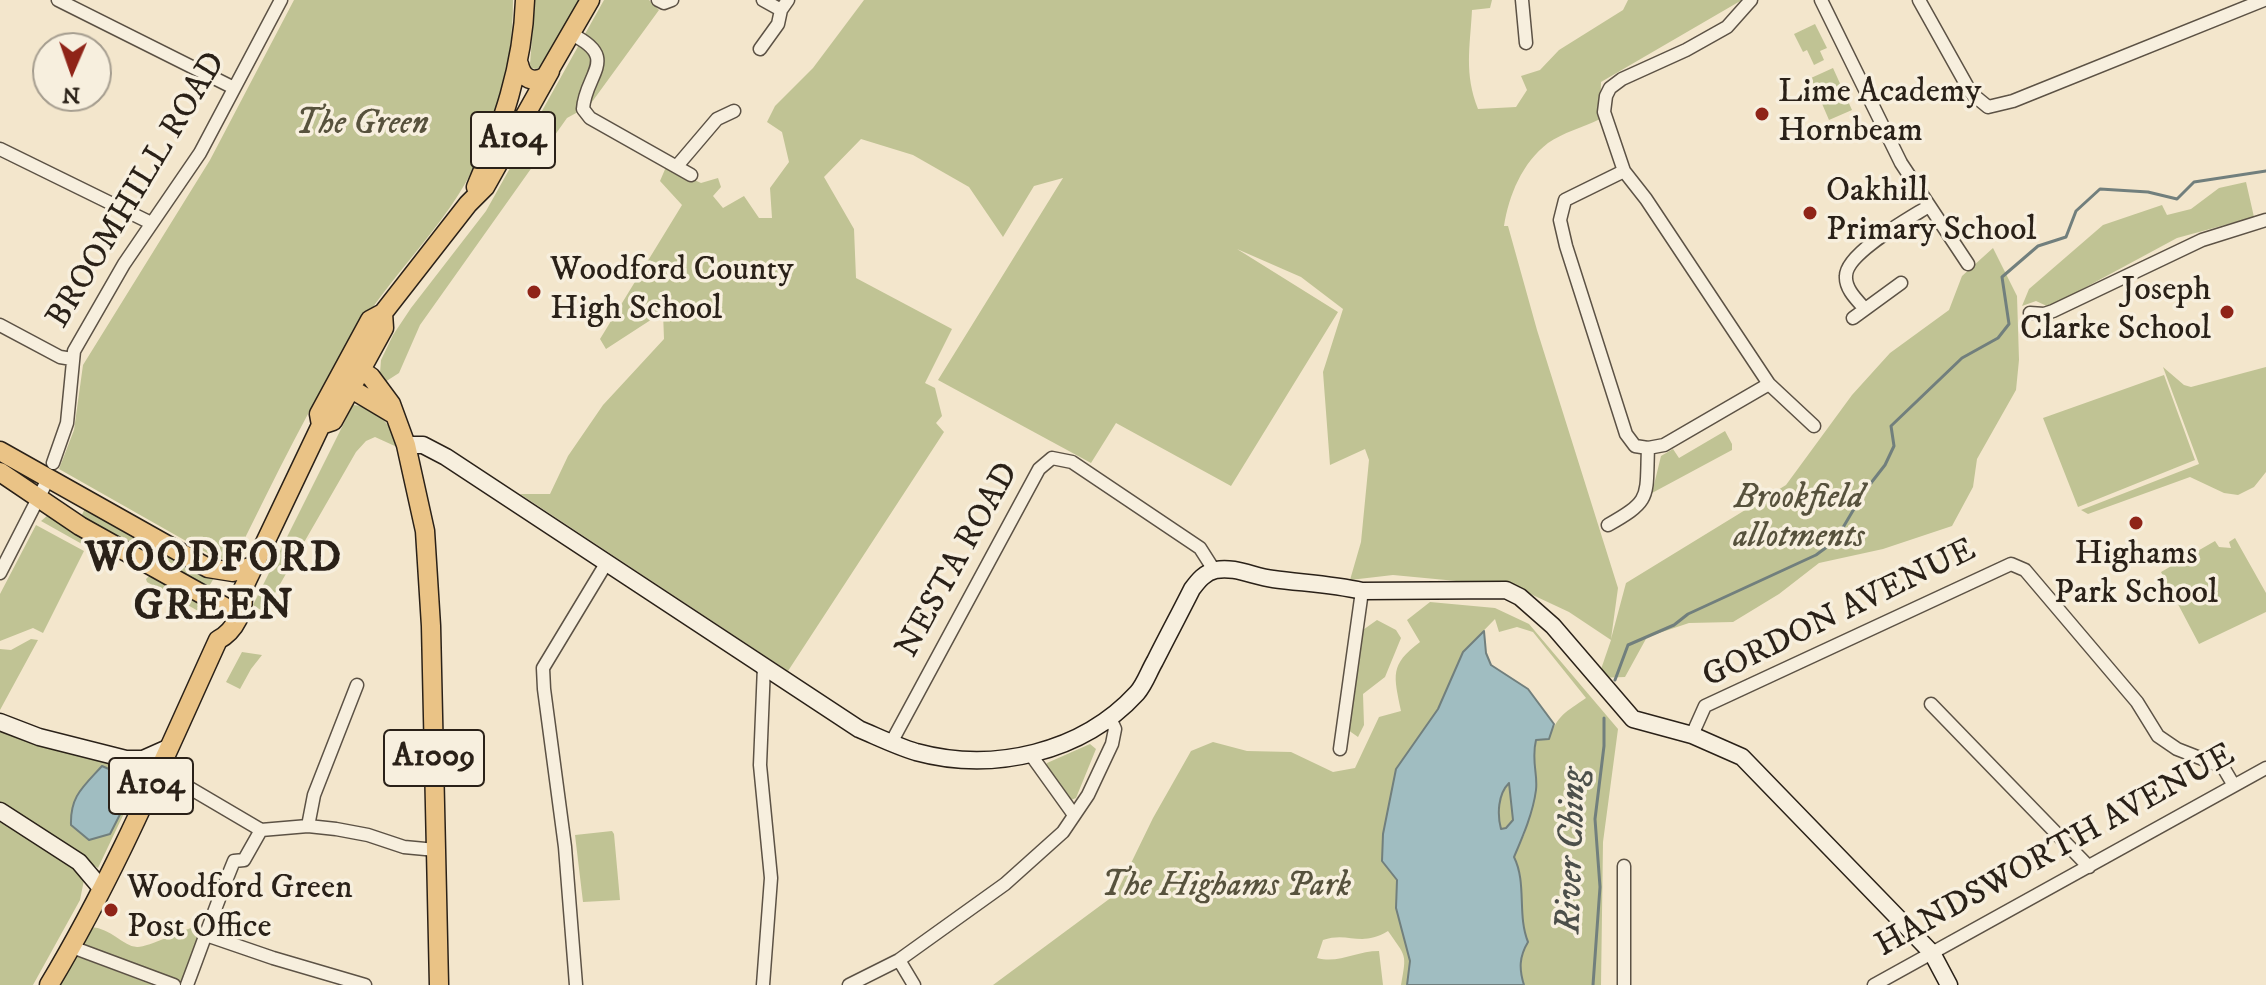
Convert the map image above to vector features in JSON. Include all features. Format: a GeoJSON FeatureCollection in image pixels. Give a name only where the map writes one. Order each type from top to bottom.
{"type":"FeatureCollection","features":[{"type":"Feature","properties":{"kind":"main road"},"geometry":{"type":"LineString","coordinates":[[519,64],[525,0]]}},
{"type":"Feature","properties":{"kind":"main road","name":"A104"},"geometry":{"type":"LineString","coordinates":[[218,640],[230,634],[244,602],[242,591],[321,425],[333,421],[370,320],[383,313],[468,204],[485,187],[590,0]]}},
{"type":"Feature","properties":{"kind":"main road","name":"A104"},"geometry":{"type":"LineString","coordinates":[[519,64],[522,73],[530,80],[542,79],[550,71]]}},
{"type":"Feature","properties":{"kind":"main road","name":"A104"},"geometry":{"type":"LineString","coordinates":[[468,204],[500,130],[519,64]]}},
{"type":"Feature","properties":{"kind":"main road","name":"A1009"},"geometry":{"type":"LineString","coordinates":[[354,365],[381,387],[395,415],[406,445],[423,519],[427,555],[439,985]]}},
{"type":"Feature","properties":{"kind":"main road"},"geometry":{"type":"LineString","coordinates":[[344,385],[395,415]]}},
{"type":"Feature","properties":{"kind":"main road"},"geometry":{"type":"LineString","coordinates":[[0,451],[50,471],[215,571],[233,572],[253,566]]}},
{"type":"Feature","properties":{"kind":"main road"},"geometry":{"type":"LineString","coordinates":[[0,472],[39,500],[225,607]]}},
{"type":"Feature","properties":{"kind":"main road","name":"A104"},"geometry":{"type":"LineString","coordinates":[[49,985],[72,947],[170,747],[218,640],[215,628],[230,596],[242,591]]}},
{"type":"Feature","properties":{"kind":"street"},"geometry":{"type":"LineString","coordinates":[[58,0],[234,88]]}},
{"type":"Feature","properties":{"kind":"street","name":"BROOMHILL ROAD"},"geometry":{"type":"LineString","coordinates":[[0,573],[39,500],[50,471],[67,423],[72,359],[94,313],[200,153],[281,0]]}},
{"type":"Feature","properties":{"kind":"street"},"geometry":{"type":"LineString","coordinates":[[658,0],[664,3],[672,0]]}},
{"type":"Feature","properties":{"kind":"street"},"geometry":{"type":"LineString","coordinates":[[760,49],[778,24],[784,5],[763,0]]}},
{"type":"Feature","properties":{"kind":"street"},"geometry":{"type":"LineString","coordinates":[[1522,0],[1526,43]]}},
{"type":"Feature","properties":{"kind":"street"},"geometry":{"type":"LineString","coordinates":[[1751,0],[1727,27],[1686,50],[1622,79],[1610,88],[1604,112],[1624,171],[1646,199],[1769,384],[1814,426]]}},
{"type":"Feature","properties":{"kind":"street"},"geometry":{"type":"LineString","coordinates":[[1821,0],[1901,163],[1968,264]]}},
{"type":"Feature","properties":{"kind":"street"},"geometry":{"type":"LineString","coordinates":[[1919,0],[1971,93],[1988,107],[2013,101],[2264,0]]}},
{"type":"Feature","properties":{"kind":"street"},"geometry":{"type":"LineString","coordinates":[[571,34],[594,50],[599,64],[583,109],[590,118],[691,175]]}},
{"type":"Feature","properties":{"kind":"street"},"geometry":{"type":"LineString","coordinates":[[677,166],[717,119],[734,111]]}},
{"type":"Feature","properties":{"kind":"street"},"geometry":{"type":"LineString","coordinates":[[0,149],[151,223]]}},
{"type":"Feature","properties":{"kind":"street"},"geometry":{"type":"LineString","coordinates":[[1624,171],[1565,200],[1560,220],[1626,434],[1635,446],[1648,448],[1664,445],[1769,384]]}},
{"type":"Feature","properties":{"kind":"street"},"geometry":{"type":"LineString","coordinates":[[1865,309],[1849,290],[1845,278],[1847,270],[1855,259],[1890,230],[1929,206]]}},
{"type":"Feature","properties":{"kind":"street"},"geometry":{"type":"LineString","coordinates":[[2030,313],[2053,311],[2202,240],[2266,220]]}},
{"type":"Feature","properties":{"kind":"street"},"geometry":{"type":"LineString","coordinates":[[1853,318],[1901,283]]}},
{"type":"Feature","properties":{"kind":"street"},"geometry":{"type":"LineString","coordinates":[[0,325],[60,357],[72,359]]}},
{"type":"Feature","properties":{"kind":"street"},"geometry":{"type":"LineString","coordinates":[[406,445],[423,445],[435,450],[859,729],[891,743],[941,757],[996,761],[1031,755],[1069,742],[1110,718],[1139,690],[1192,589],[1199,579],[1214,570],[1233,570],[1270,579],[1362,591],[1506,590],[1520,597],[1553,626],[1633,719],[1692,735],[1742,757],[1932,953],[1949,985]]}},
{"type":"Feature","properties":{"kind":"street"},"geometry":{"type":"LineString","coordinates":[[1608,525],[1635,510],[1645,498],[1648,448]]}},
{"type":"Feature","properties":{"kind":"street","name":"NESTA ROAD"},"geometry":{"type":"LineString","coordinates":[[891,743],[1039,469],[1052,458],[1072,462],[1200,548],[1214,570]]}},
{"type":"Feature","properties":{"kind":"street"},"geometry":{"type":"LineString","coordinates":[[576,985],[565,847],[543,668],[607,562]]}},
{"type":"Feature","properties":{"kind":"street","name":"GORDON AVENUE"},"geometry":{"type":"LineString","coordinates":[[1692,735],[1705,706],[2011,564],[2025,570],[2137,702],[2158,736],[2177,749],[2223,767],[2233,784]]}},
{"type":"Feature","properties":{"kind":"street"},"geometry":{"type":"LineString","coordinates":[[1340,749],[1362,591]]}},
{"type":"Feature","properties":{"kind":"street"},"geometry":{"type":"LineString","coordinates":[[763,985],[771,878],[760,765],[764,666]]}},
{"type":"Feature","properties":{"kind":"street"},"geometry":{"type":"LineString","coordinates":[[308,826],[310,806],[357,685]]}},
{"type":"Feature","properties":{"kind":"street"},"geometry":{"type":"LineString","coordinates":[[1931,704],[2089,867]]}},
{"type":"Feature","properties":{"kind":"street"},"geometry":{"type":"LineString","coordinates":[[849,985],[899,960],[1005,884],[1063,832],[1088,795],[1112,744],[1115,729],[1110,718]]}},
{"type":"Feature","properties":{"kind":"street"},"geometry":{"type":"LineString","coordinates":[[0,722],[39,737],[126,759],[143,759],[170,747]]}},
{"type":"Feature","properties":{"kind":"street"},"geometry":{"type":"LineString","coordinates":[[1031,755],[1074,815]]}},
{"type":"Feature","properties":{"kind":"street","name":"HANDSWORTH AVENUE"},"geometry":{"type":"LineString","coordinates":[[1874,985],[2266,768]]}},
{"type":"Feature","properties":{"kind":"street"},"geometry":{"type":"LineString","coordinates":[[159,770],[261,830],[308,826],[368,835],[404,847],[436,850]]}},
{"type":"Feature","properties":{"kind":"street"},"geometry":{"type":"LineString","coordinates":[[0,811],[79,862],[101,888]]}},
{"type":"Feature","properties":{"kind":"street"},"geometry":{"type":"LineString","coordinates":[[187,985],[208,922],[234,861],[244,860],[261,830]]}},
{"type":"Feature","properties":{"kind":"street"},"geometry":{"type":"LineString","coordinates":[[1624,866],[1624,985]]}},
{"type":"Feature","properties":{"kind":"street"},"geometry":{"type":"LineString","coordinates":[[206,935],[365,985]]}},
{"type":"Feature","properties":{"kind":"street"},"geometry":{"type":"LineString","coordinates":[[72,947],[174,985]]}},
{"type":"Feature","properties":{"kind":"street"},"geometry":{"type":"LineString","coordinates":[[899,960],[914,985]]}},
{"type":"Feature","properties":{"kind":"green space","name":"The Green"},"geometry":{"type":"Polygon","coordinates":[[[294,0],[513,0],[509,54],[489,134],[465,183],[451,206],[367,315],[294,440],[238,552],[224,559],[216,558],[59,469],[74,430],[83,365],[210,160],[294,0]]]}},
{"type":"Feature","properties":{"kind":"green space"},"geometry":{"type":"Polygon","coordinates":[[[535,0],[581,0],[542,66],[536,69],[531,68],[530,64],[535,0]]]}},
{"type":"Feature","properties":{"kind":"green space"},"geometry":{"type":"Polygon","coordinates":[[[604,0],[649,0],[659,10],[589,106],[567,118],[420,325],[399,373],[385,382],[380,373],[381,360],[393,335],[486,211],[604,0]]]}},
{"type":"Feature","properties":{"kind":"green space","name":"Brookfield allotments"},"geometry":{"type":"Polygon","coordinates":[[[864,0],[1492,0],[1490,8],[1472,10],[1469,72],[1478,109],[1516,107],[1527,90],[1521,76],[1540,70],[1559,50],[1623,10],[1628,0],[1742,0],[1601,82],[1600,119],[1560,136],[1539,151],[1518,180],[1506,214],[1504,226],[1508,226],[1537,330],[1618,588],[1611,639],[1626,583],[1786,485],[1852,395],[1890,353],[1949,310],[1962,276],[1993,248],[2017,296],[2019,360],[2016,390],[1977,459],[1973,487],[1952,526],[1883,549],[1819,563],[1779,594],[1733,622],[1689,623],[1647,637],[1625,677],[1598,678],[1611,640],[1569,612],[1507,583],[1393,575],[1350,580],[1361,542],[1369,460],[1365,449],[1330,465],[1323,372],[1343,309],[1301,277],[1237,249],[1338,312],[1231,486],[1116,423],[1091,463],[938,380],[1063,178],[1034,186],[1003,237],[969,187],[913,155],[861,139],[824,177],[854,229],[856,278],[952,329],[925,383],[935,388],[942,416],[936,423],[944,432],[788,671],[520,494],[550,494],[568,456],[603,405],[664,339],[663,312],[606,349],[600,339],[682,205],[660,181],[666,167],[701,183],[718,178],[721,187],[713,196],[723,208],[744,196],[759,218],[772,218],[770,188],[789,162],[782,132],[767,122],[775,106],[813,68],[864,0]]]}},
{"type":"Feature","properties":{"kind":"green space"},"geometry":{"type":"Polygon","coordinates":[[[1815,24],[1827,48],[1820,51],[1824,60],[1814,65],[1794,34],[1815,24]]]}},
{"type":"Feature","properties":{"kind":"green space"},"geometry":{"type":"Polygon","coordinates":[[[1833,68],[1852,110],[1829,120],[1811,78],[1833,68]]]}},
{"type":"Feature","properties":{"kind":"green space"},"geometry":{"type":"Polygon","coordinates":[[[2246,182],[2254,217],[2177,238],[2049,307],[2036,301],[2022,306],[2029,289],[2103,225],[2162,205],[2167,215],[2191,209],[2219,188],[2246,182]]]}},
{"type":"Feature","properties":{"kind":"green space"},"geometry":{"type":"Polygon","coordinates":[[[2163,367],[2184,385],[2191,387],[2266,367],[2266,472],[2254,487],[2238,495],[2224,493],[2190,477],[2088,514],[2081,510],[2199,464],[2163,367]]]}},
{"type":"Feature","properties":{"kind":"green space"},"geometry":{"type":"Polygon","coordinates":[[[2164,375],[2195,460],[2078,507],[2043,418],[2164,375]]]}},
{"type":"Feature","properties":{"kind":"green space"},"geometry":{"type":"Polygon","coordinates":[[[353,405],[375,413],[391,429],[399,443],[397,447],[375,437],[366,441],[356,452],[264,612],[253,605],[353,405]]]}},
{"type":"Feature","properties":{"kind":"green space"},"geometry":{"type":"Polygon","coordinates":[[[1725,431],[1732,450],[1652,493],[1661,456],[1673,449],[1679,458],[1725,431]]]}},
{"type":"Feature","properties":{"kind":"green space"},"geometry":{"type":"Polygon","coordinates":[[[86,506],[215,576],[207,590],[81,517],[86,506]]]}},
{"type":"Feature","properties":{"kind":"green space"},"geometry":{"type":"Polygon","coordinates":[[[48,515],[119,557],[114,562],[41,521],[48,515]]]}},
{"type":"Feature","properties":{"kind":"green space"},"geometry":{"type":"Polygon","coordinates":[[[36,525],[84,551],[43,633],[33,628],[0,641],[0,594],[36,525]]]}},
{"type":"Feature","properties":{"kind":"green space"},"geometry":{"type":"Polygon","coordinates":[[[2235,538],[2266,593],[2266,612],[2199,644],[2161,572],[2215,541],[2219,547],[2231,548],[2229,542],[2235,538]]]}},
{"type":"Feature","properties":{"kind":"green space"},"geometry":{"type":"Polygon","coordinates":[[[151,574],[211,606],[207,616],[147,582],[151,574]]]}},
{"type":"Feature","properties":{"kind":"green space","name":"The Highams Park"},"geometry":{"type":"Polygon","coordinates":[[[1430,602],[1495,608],[1529,624],[1618,729],[1603,842],[1601,985],[1524,985],[1521,963],[1527,942],[1520,877],[1514,857],[1525,833],[1536,740],[1549,739],[1559,719],[1586,698],[1533,632],[1517,627],[1499,632],[1495,619],[1463,652],[1438,709],[1396,769],[1383,834],[1382,861],[1397,880],[1396,908],[1410,961],[1407,985],[1401,985],[1404,956],[1388,931],[1370,938],[1323,940],[1317,958],[1333,959],[1379,951],[1383,985],[993,985],[1116,894],[1153,818],[1191,751],[1213,742],[1247,751],[1291,752],[1333,772],[1355,768],[1379,717],[1401,711],[1396,672],[1403,658],[1420,642],[1407,620],[1430,602]]]}},
{"type":"Feature","properties":{"kind":"green space"},"geometry":{"type":"Polygon","coordinates":[[[1377,620],[1396,630],[1401,638],[1385,677],[1363,694],[1364,725],[1358,737],[1348,730],[1360,632],[1377,620]]]}},
{"type":"Feature","properties":{"kind":"green space"},"geometry":{"type":"Polygon","coordinates":[[[31,639],[38,640],[0,710],[0,649],[11,650],[31,639]]]}},
{"type":"Feature","properties":{"kind":"green space"},"geometry":{"type":"Polygon","coordinates":[[[242,652],[262,655],[240,689],[226,682],[242,652]]]}},
{"type":"Feature","properties":{"kind":"green space"},"geometry":{"type":"Polygon","coordinates":[[[0,730],[134,772],[136,788],[98,868],[0,806],[0,730]]]}},
{"type":"Feature","properties":{"kind":"green space"},"geometry":{"type":"Polygon","coordinates":[[[1090,744],[1096,749],[1076,798],[1071,800],[1045,767],[1047,763],[1090,744]]]}},
{"type":"Feature","properties":{"kind":"green space"},"geometry":{"type":"Polygon","coordinates":[[[1510,783],[1513,820],[1506,828],[1500,829],[1501,798],[1510,783]]]}},
{"type":"Feature","properties":{"kind":"green space"},"geometry":{"type":"Polygon","coordinates":[[[0,817],[75,867],[84,880],[80,900],[33,985],[0,985],[0,817]]]}},
{"type":"Feature","properties":{"kind":"green space"},"geometry":{"type":"Polygon","coordinates":[[[612,831],[620,900],[583,902],[575,835],[612,831]]]}},
{"type":"Feature","properties":{"kind":"green space"},"geometry":{"type":"Polygon","coordinates":[[[199,925],[203,931],[180,982],[82,947],[90,927],[105,930],[126,944],[137,947],[199,925]]]}},
{"type":"Feature","properties":{"kind":"green space"},"geometry":{"type":"Polygon","coordinates":[[[76,956],[153,985],[60,985],[76,956]]]}},
{"type":"Feature","properties":{"kind":"water"},"geometry":{"type":"Polygon","coordinates":[[[1484,631],[1486,653],[1491,665],[1528,689],[1554,724],[1549,739],[1536,740],[1535,799],[1514,857],[1520,877],[1528,942],[1521,963],[1524,985],[1407,985],[1410,961],[1396,908],[1397,880],[1382,861],[1383,834],[1396,769],[1438,709],[1463,652],[1484,631]],[[1509,783],[1499,804],[1501,829],[1513,820],[1509,783]]]}},
{"type":"Feature","properties":{"kind":"water"},"geometry":{"type":"Polygon","coordinates":[[[102,766],[125,776],[135,785],[110,834],[89,840],[71,825],[71,815],[79,792],[102,766]]]}},
{"type":"Feature","properties":{"kind":"waterway","name":"River Ching"},"geometry":{"type":"LineString","coordinates":[[1615,680],[1628,645],[1816,555],[1835,541],[1864,492],[1885,465],[1894,446],[1891,426],[1962,358],[1998,338],[2009,324],[2002,277],[2038,246],[2066,237],[2076,211],[2100,189],[2148,192],[2177,199],[2194,182],[2266,171]]}},
{"type":"Feature","properties":{"kind":"waterway","name":"River Ching"},"geometry":{"type":"LineString","coordinates":[[1593,985],[1600,887],[1595,819],[1604,746],[1604,718]]}},
{"type":"Feature","properties":{"kind":"place","name":"Lime Academy Hornbeam"},"geometry":{"type":"Point","coordinates":[1762,114]}},
{"type":"Feature","properties":{"kind":"place","name":"Oakhill Primary School"},"geometry":{"type":"Point","coordinates":[1810,213]}},
{"type":"Feature","properties":{"kind":"place","name":"Woodford County High School"},"geometry":{"type":"Point","coordinates":[534,292]}},
{"type":"Feature","properties":{"kind":"place","name":"Joseph Clarke School"},"geometry":{"type":"Point","coordinates":[2227,312]}},
{"type":"Feature","properties":{"kind":"place","name":"Highams Park School"},"geometry":{"type":"Point","coordinates":[2136,523]}},
{"type":"Feature","properties":{"kind":"place","name":"Woodford Green Post Office"},"geometry":{"type":"Point","coordinates":[111,910]}},
{"type":"Feature","properties":{"kind":"district","name":"WOODFORD GREEN"},"geometry":{"type":"Point","coordinates":[214,585]}}]}
